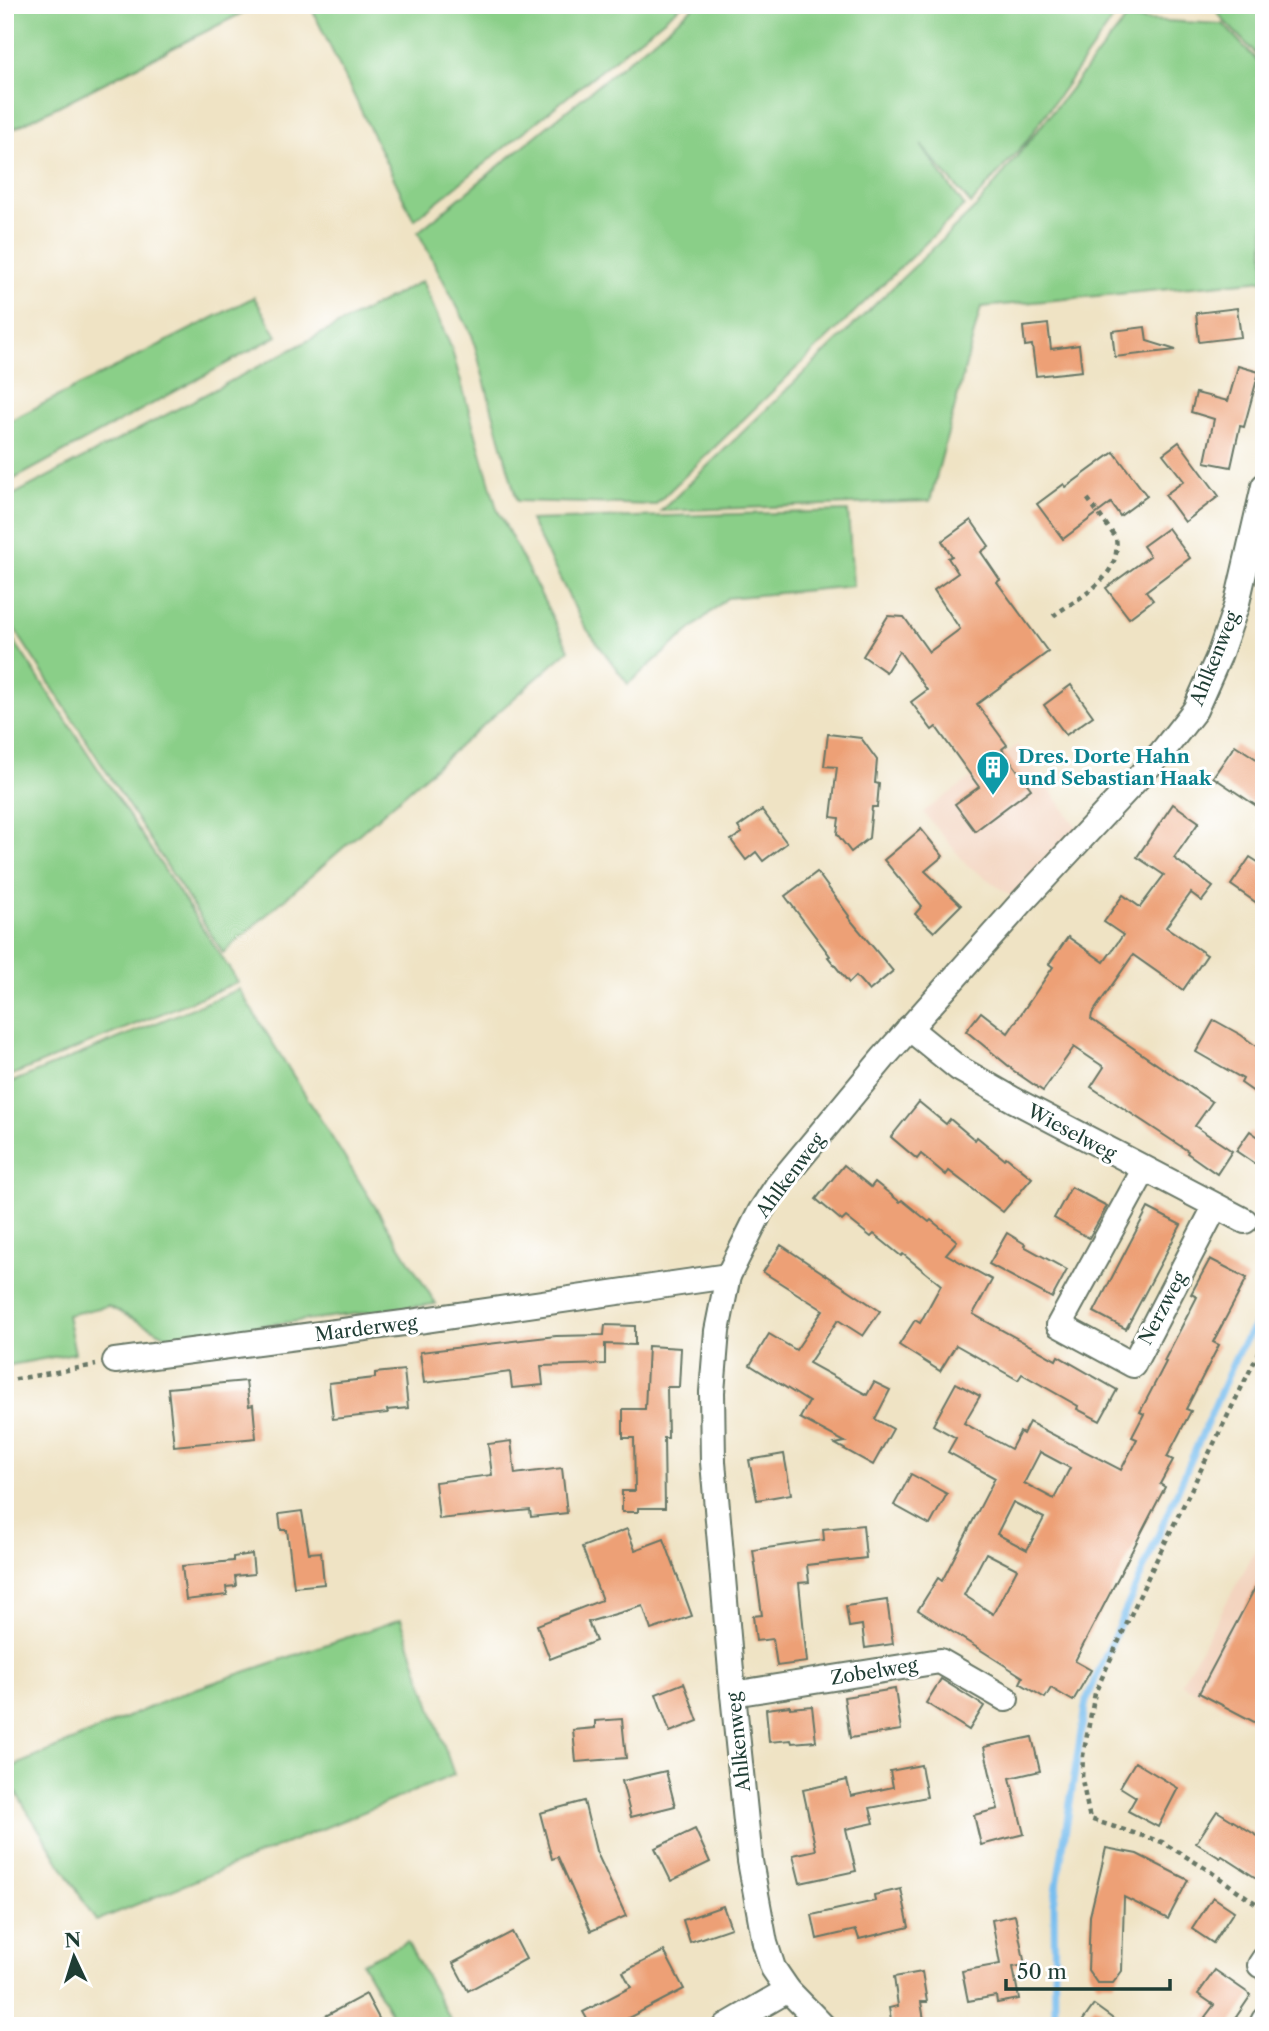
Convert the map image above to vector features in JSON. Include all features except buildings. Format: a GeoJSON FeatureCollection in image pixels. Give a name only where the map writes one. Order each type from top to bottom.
{"type":"FeatureCollection","features":[{"type":"Feature","properties":{"kind":"street","name":"Ahlkenweg"},"geometry":{"type":"LineString","coordinates":[[822,2026],[788,1990],[773,1968],[765,1943],[750,1861],[713,1462],[712,1392],[717,1331],[728,1276],[776,1186],[909,1028],[1161,752],[1195,710],[1219,656],[1234,612],[1264,486]]}},
{"type":"Feature","properties":{"kind":"street","name":"Wieselweg"},"geometry":{"type":"LineString","coordinates":[[909,1028],[958,1068],[1144,1170],[1245,1221]]}},
{"type":"Feature","properties":{"kind":"street","name":"Nerzweg"},"geometry":{"type":"LineString","coordinates":[[1144,1170],[1059,1325],[1133,1365],[1215,1207]]}},
{"type":"Feature","properties":{"kind":"street","name":"Marderweg"},"geometry":{"type":"LineString","coordinates":[[114,1361],[728,1276]]}},
{"type":"Feature","properties":{"kind":"street","name":"Zobelweg"},"geometry":{"type":"LineString","coordinates":[[733,1694],[940,1661],[1006,1699]]}},
{"type":"Feature","properties":{"kind":"street"},"geometry":{"type":"LineString","coordinates":[[1264,1959],[1260,1965],[1264,1967]]}},
{"type":"Feature","properties":{"kind":"street"},"geometry":{"type":"LineString","coordinates":[[726,2026],[788,1990]]}},
{"type":"Feature","properties":{"kind":"street"},"geometry":{"type":"LineString","coordinates":[[1261,2026],[1264,2020]]}},
{"type":"Feature","properties":{"kind":"path"},"geometry":{"type":"LineString","coordinates":[[1053,616],[1106,578],[1115,562],[1116,538],[1084,495]]}},
{"type":"Feature","properties":{"kind":"path"},"geometry":{"type":"LineString","coordinates":[[1264,1342],[1150,1573],[1095,1693],[1083,1756],[1082,1780],[1090,1819],[1162,1842],[1264,1909]]}},
{"type":"Feature","properties":{"kind":"path"},"geometry":{"type":"LineString","coordinates":[[5,1381],[114,1361]]}},
{"type":"Feature","properties":{"kind":"shaded area"},"geometry":{"type":"Polygon","coordinates":[[[1018,745],[1083,836],[1021,903],[967,865],[923,812],[1018,745]]]}},
{"type":"Feature","properties":{"kind":"shaded area"},"geometry":{"type":"Polygon","coordinates":[[[1264,1535],[1264,1729],[1181,1684],[1264,1535]]]}},
{"type":"Feature","properties":{"kind":"green space"},"geometry":{"type":"Polygon","coordinates":[[[5,5],[258,5],[5,133],[5,5]]]}},
{"type":"Feature","properties":{"kind":"green space"},"geometry":{"type":"Polygon","coordinates":[[[310,5],[682,5],[414,220],[310,5]]]}},
{"type":"Feature","properties":{"kind":"green space"},"geometry":{"type":"Polygon","coordinates":[[[696,5],[1123,5],[1025,143],[971,204],[921,145],[964,206],[655,505],[517,501],[472,335],[418,232],[696,5]]]}},
{"type":"Feature","properties":{"kind":"green space"},"geometry":{"type":"Polygon","coordinates":[[[1212,5],[1264,5],[1264,62],[1225,22],[1212,5]]]}},
{"type":"Feature","properties":{"kind":"green space"},"geometry":{"type":"Polygon","coordinates":[[[1126,19],[1223,24],[1264,68],[1264,280],[981,307],[930,501],[661,511],[979,204],[1126,19]]]}},
{"type":"Feature","properties":{"kind":"green space"},"geometry":{"type":"Polygon","coordinates":[[[422,281],[451,347],[497,509],[569,650],[223,953],[5,614],[5,499],[422,281]]]}},
{"type":"Feature","properties":{"kind":"green space"},"geometry":{"type":"Polygon","coordinates":[[[254,297],[277,336],[5,484],[5,423],[254,297]]]}},
{"type":"Feature","properties":{"kind":"green space"},"geometry":{"type":"Polygon","coordinates":[[[848,511],[853,586],[727,598],[628,684],[583,624],[530,520],[848,511]]]}},
{"type":"Feature","properties":{"kind":"green space"},"geometry":{"type":"Polygon","coordinates":[[[5,627],[238,982],[5,1078],[5,627]]]}},
{"type":"Feature","properties":{"kind":"green space"},"geometry":{"type":"Polygon","coordinates":[[[239,989],[436,1304],[169,1337],[108,1306],[67,1315],[75,1353],[5,1366],[5,1085],[239,989]]]}},
{"type":"Feature","properties":{"kind":"green space"},"geometry":{"type":"Polygon","coordinates":[[[401,1619],[454,1775],[96,1921],[5,1775],[5,1770],[183,1693],[401,1619]]]}},
{"type":"Feature","properties":{"kind":"green space"},"geometry":{"type":"Polygon","coordinates":[[[407,1942],[454,2026],[398,2026],[362,1963],[407,1942]]]}},
{"type":"Feature","properties":{"kind":"waterway"},"geometry":{"type":"LineString","coordinates":[[1055,2026],[1054,1904],[1086,1701],[1238,1352],[1264,1311]]}},
{"type":"Feature","properties":{"kind":"place","name":"Dres. Dorte Hahn und Sebastian Haak"},"geometry":{"type":"Point","coordinates":[993,797]}}]}
